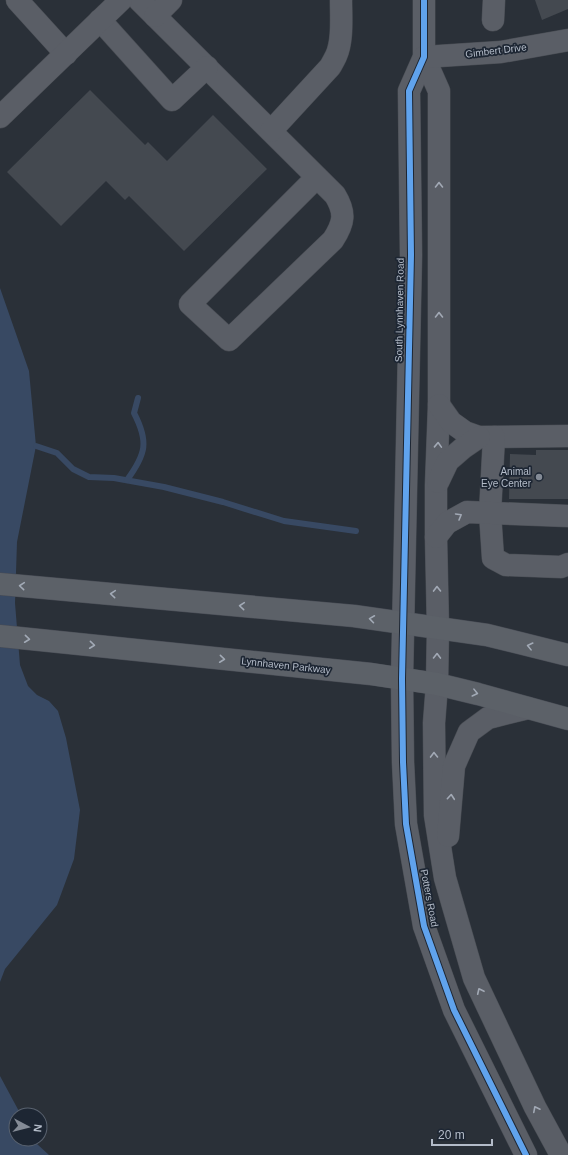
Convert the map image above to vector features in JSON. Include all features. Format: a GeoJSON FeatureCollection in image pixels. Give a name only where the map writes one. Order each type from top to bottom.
{"type":"FeatureCollection","features":[{"type":"Feature","properties":{"kind":"main road"},"geometry":{"type":"LineString","coordinates":[[0,584],[354,616],[487,635],[568,655]]}},
{"type":"Feature","properties":{"kind":"main road","name":"Lynnhaven Parkway"},"geometry":{"type":"LineString","coordinates":[[0,636],[358,672],[437,684],[568,719]]}},
{"type":"Feature","properties":{"kind":"street"},"geometry":{"type":"LineString","coordinates":[[17,0],[66,54]]}},
{"type":"Feature","properties":{"kind":"street"},"geometry":{"type":"LineString","coordinates":[[0,117],[121,0]]}},
{"type":"Feature","properties":{"kind":"street"},"geometry":{"type":"LineString","coordinates":[[139,0],[335,195],[340,203],[343,215],[341,228],[333,240],[229,340],[190,304],[316,177]]}},
{"type":"Feature","properties":{"kind":"street"},"geometry":{"type":"LineString","coordinates":[[156,16],[171,0]]}},
{"type":"Feature","properties":{"kind":"street"},"geometry":{"type":"LineString","coordinates":[[270,131],[330,67],[336,55],[340,34],[341,0]]}},
{"type":"Feature","properties":{"kind":"street","name":"South Lynnhaven Road"},"geometry":{"type":"LineString","coordinates":[[424,0],[424,57],[439,91],[439,405],[436,485],[438,628],[437,684]]}},
{"type":"Feature","properties":{"kind":"street"},"geometry":{"type":"LineString","coordinates":[[100,20],[172,100],[207,67]]}},
{"type":"Feature","properties":{"kind":"street","name":"Gimbert Drive"},"geometry":{"type":"LineString","coordinates":[[424,57],[501,52],[568,40]]}},
{"type":"Feature","properties":{"kind":"street","name":"South Lynnhaven Road"},"geometry":{"type":"LineString","coordinates":[[403,623],[411,255],[409,91],[424,57]]}},
{"type":"Feature","properties":{"kind":"street"},"geometry":{"type":"LineString","coordinates":[[439,405],[451,422],[465,432],[487,437],[568,436]]}},
{"type":"Feature","properties":{"kind":"street"},"geometry":{"type":"LineString","coordinates":[[436,485],[448,461],[463,448],[487,437]]}},
{"type":"Feature","properties":{"kind":"street"},"geometry":{"type":"LineString","coordinates":[[487,437],[493,558],[506,565],[561,567],[568,564]]}},
{"type":"Feature","properties":{"kind":"street"},"geometry":{"type":"LineString","coordinates":[[436,538],[447,523],[467,512],[568,516]]}},
{"type":"Feature","properties":{"kind":"street","name":"Potters Road"},"geometry":{"type":"LineString","coordinates":[[403,623],[403,762],[406,824],[424,926],[454,1010],[526,1155]]}},
{"type":"Feature","properties":{"kind":"street","name":"Potters Road"},"geometry":{"type":"LineString","coordinates":[[437,684],[434,730],[435,815],[445,878],[474,978],[535,1107],[561,1155]]}},
{"type":"Feature","properties":{"kind":"street"},"geometry":{"type":"LineString","coordinates":[[445,878],[454,766],[469,732],[488,718],[528,708]]}},
{"type":"Feature","properties":{"kind":"water"},"geometry":{"type":"Polygon","coordinates":[[[0,288],[29,371],[36,446],[17,542],[15,603],[20,665],[28,686],[37,695],[49,701],[58,711],[66,738],[80,810],[74,859],[57,905],[5,969],[0,982],[0,288]]]}},
{"type":"Feature","properties":{"kind":"water"},"geometry":{"type":"Polygon","coordinates":[[[0,1076],[17,1107],[8,1107],[8,1147],[40,1147],[49,1155],[0,1155],[0,1076]]]}},
{"type":"Feature","properties":{"kind":"building"},"geometry":{"type":"Polygon","coordinates":[[[535,0],[568,0],[568,9],[542,20],[535,0]]]}},
{"type":"Feature","properties":{"kind":"building"},"geometry":{"type":"Polygon","coordinates":[[[90,90],[145,145],[148,142],[167,161],[213,115],[267,169],[184,251],[129,196],[125,200],[106,181],[61,226],[7,172],[90,90]]]}},
{"type":"Feature","properties":{"kind":"building","name":"Animal Eye Center"},"geometry":{"type":"Polygon","coordinates":[[[536,450],[568,450],[568,499],[509,499],[510,454],[536,455],[536,450]]]}},
{"type":"Feature","properties":{"kind":"waterway"},"geometry":{"type":"LineString","coordinates":[[127,480],[138,463],[142,455],[143,448],[142,432],[134,413],[138,398]]}},
{"type":"Feature","properties":{"kind":"waterway"},"geometry":{"type":"LineString","coordinates":[[36,446],[57,453],[73,469],[89,477],[114,478],[164,487],[223,502],[284,521],[356,531]]}},
{"type":"Feature","properties":{"kind":"cycle path"},"geometry":{"type":"LineString","coordinates":[[424,0],[424,57],[409,91],[411,255],[402,679],[403,762],[406,824],[424,926],[454,1010],[526,1155]]}},
{"type":"Feature","properties":{"kind":"place","name":"Animal Eye Center"},"geometry":{"type":"Point","coordinates":[539,477]}}]}
